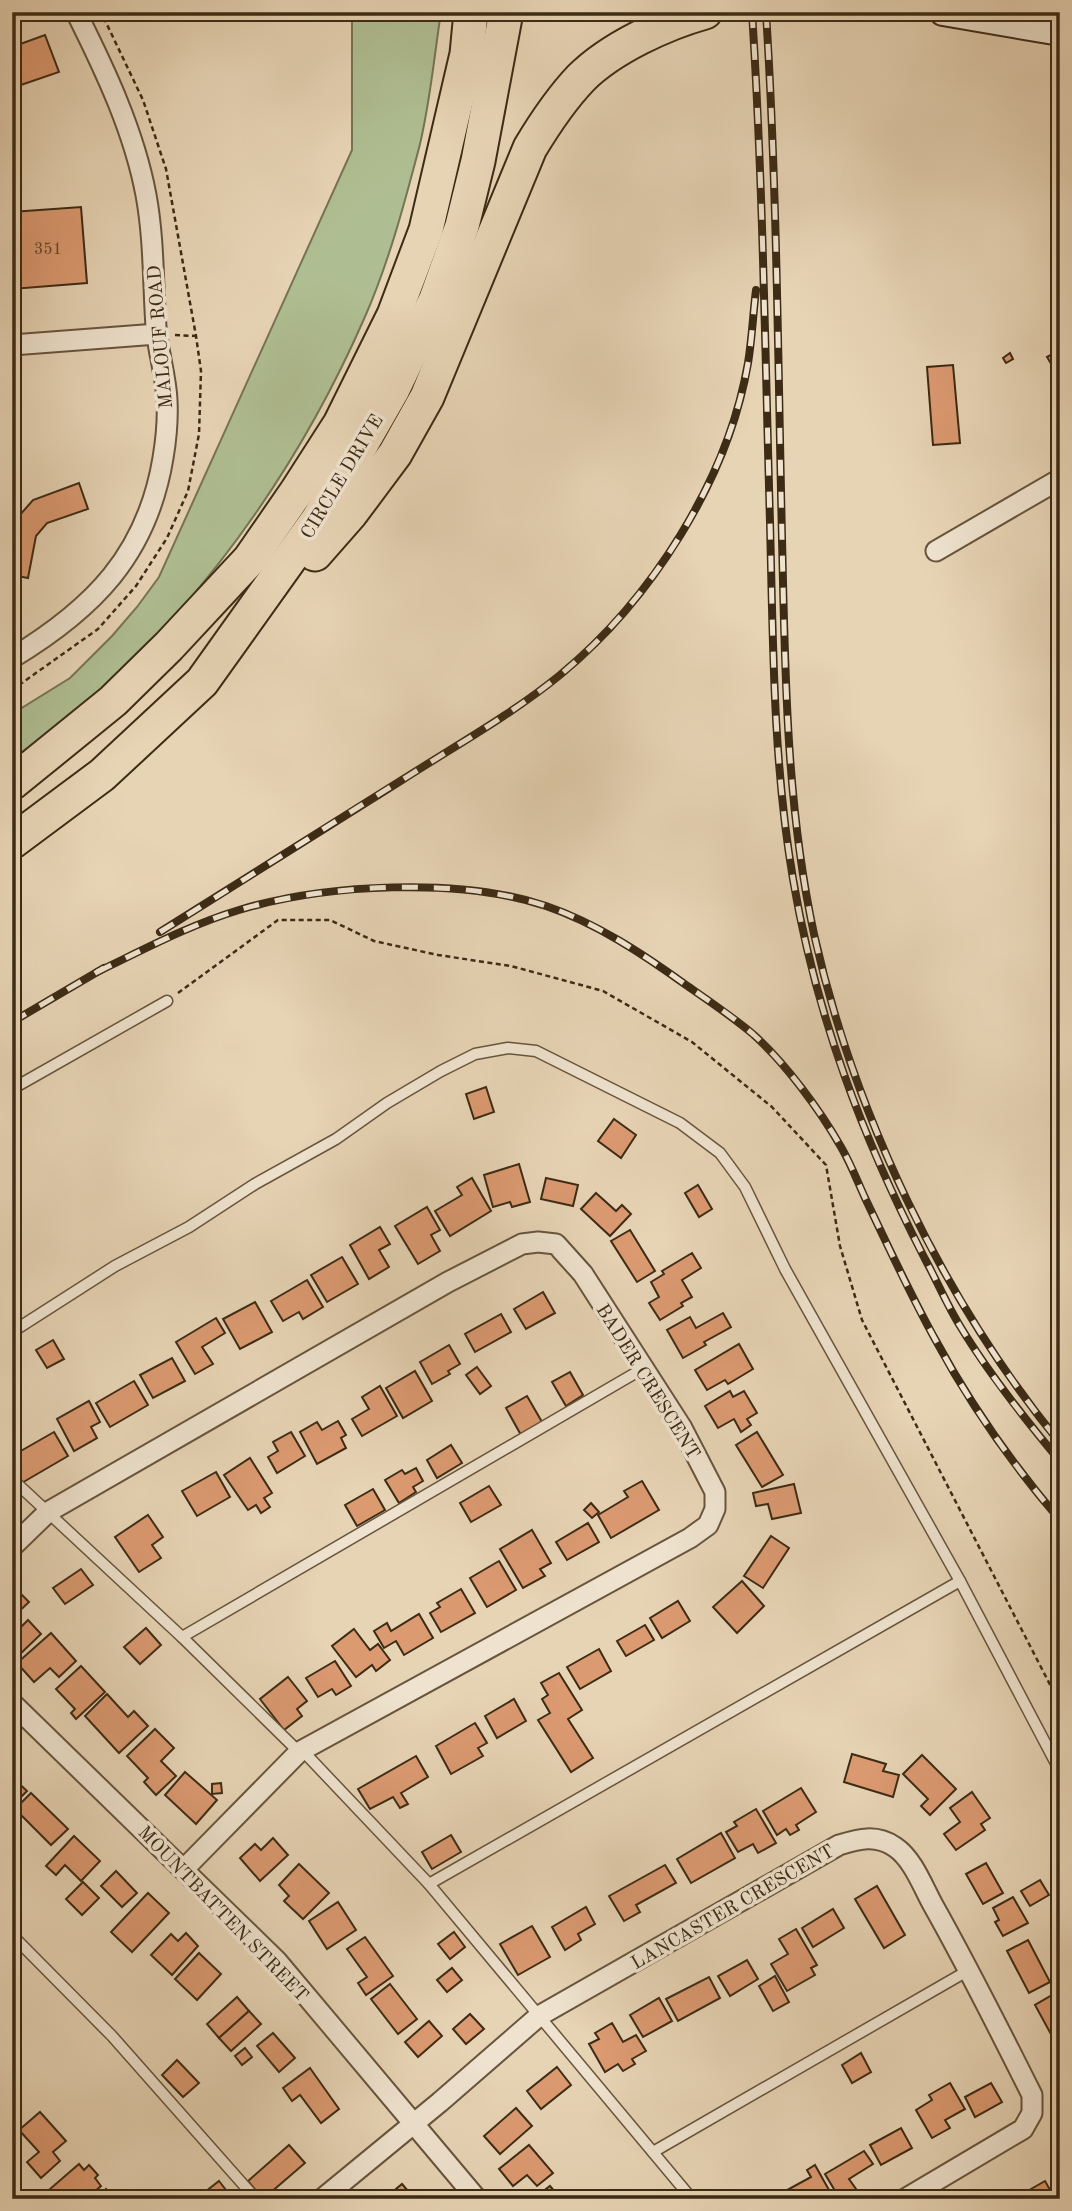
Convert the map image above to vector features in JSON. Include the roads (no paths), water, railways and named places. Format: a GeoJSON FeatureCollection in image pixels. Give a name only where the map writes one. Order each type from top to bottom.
{"type":"FeatureCollection","features":[{"type":"Feature","properties":{"kind":"highway","name":"CIRCLE DRIVE"},"geometry":{"type":"LineString","coordinates":[[12,783],[113,701],[169,646],[250,559],[340,424],[394,315],[426,230],[467,54],[471,12]]}},
{"type":"Feature","properties":{"kind":"highway","name":"CIRCLE DRIVE"},"geometry":{"type":"LineString","coordinates":[[12,842],[102,775],[202,682],[319,519],[393,389],[436,299],[462,226],[506,12]]}},
{"type":"Feature","properties":{"kind":"highway"},"geometry":{"type":"LineString","coordinates":[[202,682],[351,513],[395,454],[427,397],[530,148],[548,117],[582,77],[609,56],[666,25],[705,12]]}},
{"type":"Feature","properties":{"kind":"main road"},"geometry":{"type":"LineString","coordinates":[[943,12],[1060,32]]}},
{"type":"Feature","properties":{"kind":"street","name":"MALOUF ROAD"},"geometry":{"type":"LineString","coordinates":[[12,658],[59,627],[94,597],[122,565],[152,505],[164,446],[167,400],[157,334],[148,208],[138,161],[123,117],[76,12]]}},
{"type":"Feature","properties":{"kind":"street"},"geometry":{"type":"LineString","coordinates":[[12,345],[157,334]]}},
{"type":"Feature","properties":{"kind":"street"},"geometry":{"type":"LineString","coordinates":[[936,551],[1060,479]]}},
{"type":"Feature","properties":{"kind":"street","name":"BADER CRESCENT"},"geometry":{"type":"LineString","coordinates":[[12,1547],[48,1513],[435,1289],[522,1244],[556,1244],[569,1257],[583,1274],[682,1428],[715,1492],[715,1508],[708,1525],[690,1538],[300,1751],[184,1869]]}},
{"type":"Feature","properties":{"kind":"street","name":"MOUNTBATTEN STREET"},"geometry":{"type":"LineString","coordinates":[[12,1703],[276,1961],[477,2199]]}},
{"type":"Feature","properties":{"kind":"street","name":"LANCASTER CRESCENT"},"geometry":{"type":"LineString","coordinates":[[322,2199],[540,2016],[839,1845],[864,1837],[880,1840],[897,1848],[911,1866],[969,1970],[1032,2095],[1032,2113],[1023,2129],[905,2199]]}},
{"type":"Feature","properties":{"kind":"lane"},"geometry":{"type":"LineString","coordinates":[[12,1089],[167,1001]]}},
{"type":"Feature","properties":{"kind":"lane"},"geometry":{"type":"LineString","coordinates":[[12,1332],[115,1266],[189,1227],[255,1184],[336,1139],[441,1070],[475,1054],[508,1048],[536,1051],[680,1123],[720,1153],[745,1187],[785,1269],[960,1581],[1060,1771]]}},
{"type":"Feature","properties":{"kind":"lane"},"geometry":{"type":"LineString","coordinates":[[181,1637],[644,1368]]}},
{"type":"Feature","properties":{"kind":"lane"},"geometry":{"type":"LineString","coordinates":[[12,1479],[300,1751],[429,1884],[692,2199]]}},
{"type":"Feature","properties":{"kind":"lane"},"geometry":{"type":"LineString","coordinates":[[429,1884],[960,1581]]}},
{"type":"Feature","properties":{"kind":"lane"},"geometry":{"type":"LineString","coordinates":[[12,1936],[112,2036],[256,2199]]}},
{"type":"Feature","properties":{"kind":"lane"},"geometry":{"type":"LineString","coordinates":[[653,2152],[969,1970]]}},
{"type":"Feature","properties":{"kind":"railway"},"geometry":{"type":"LineString","coordinates":[[752,12],[761,203],[775,701],[786,835],[803,929],[814,979],[844,1074],[902,1213],[971,1344],[1007,1395],[1060,1461]]}},
{"type":"Feature","properties":{"kind":"railway"},"geometry":{"type":"LineString","coordinates":[[766,12],[775,209],[784,637],[789,736],[798,836],[814,934],[831,1002],[853,1069],[908,1202],[941,1267],[978,1328],[1017,1387],[1060,1443]]}},
{"type":"Feature","properties":{"kind":"railway"},"geometry":{"type":"LineString","coordinates":[[160,932],[522,704],[560,675],[625,611],[681,535],[723,451],[738,407],[748,363],[756,290]]}},
{"type":"Feature","properties":{"kind":"railway"},"geometry":{"type":"LineString","coordinates":[[97,972],[184,930],[239,910],[311,894],[392,887],[474,891],[512,897],[565,913],[619,940],[746,1028],[802,1088],[845,1153],[917,1305],[948,1363],[1009,1455],[1060,1520]]}},
{"type":"Feature","properties":{"kind":"railway"},"geometry":{"type":"LineString","coordinates":[[12,1022],[104,968]]}}]}
